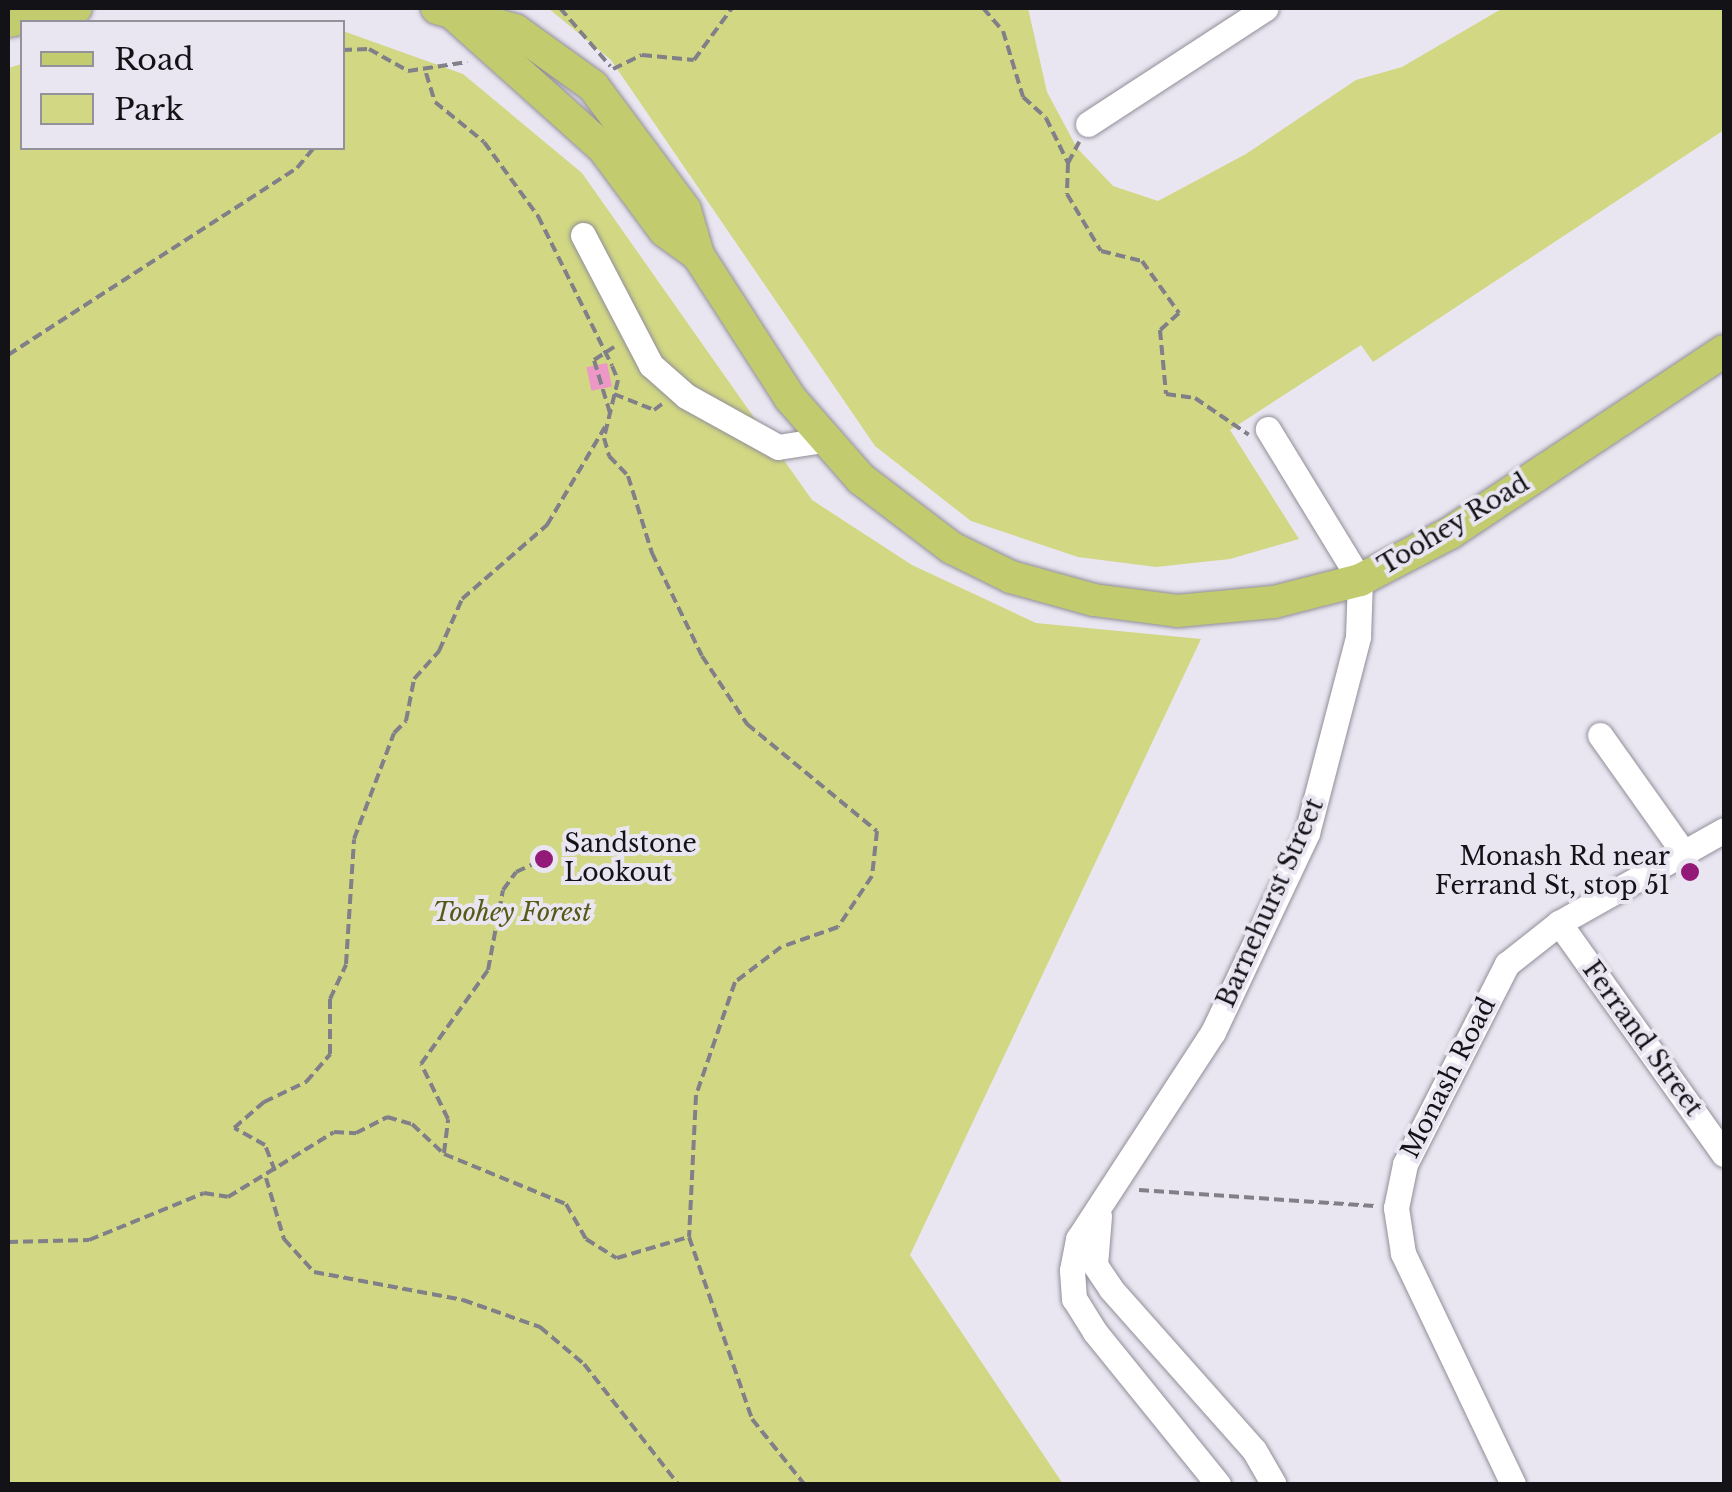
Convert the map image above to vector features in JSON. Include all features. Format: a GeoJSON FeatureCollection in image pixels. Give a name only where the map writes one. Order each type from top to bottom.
{"type":"FeatureCollection","features":[{"type":"Feature","properties":{"kind":"main road"},"geometry":{"type":"LineString","coordinates":[[8,21],[76,8]]}},
{"type":"Feature","properties":{"kind":"main road","name":"Toohey Road"},"geometry":{"type":"LineString","coordinates":[[446,12],[591,136],[665,231],[698,256],[823,440],[952,548],[1011,577],[1094,600],[1177,610],[1274,602],[1360,580],[1450,533],[1724,350]]}},
{"type":"Feature","properties":{"kind":"street"},"geometry":{"type":"LineString","coordinates":[[1088,124],[1266,8]]}},
{"type":"Feature","properties":{"kind":"street"},"geometry":{"type":"LineString","coordinates":[[583,235],[651,364],[686,396],[778,447],[823,440]]}},
{"type":"Feature","properties":{"kind":"street"},"geometry":{"type":"LineString","coordinates":[[1271,434],[1360,580]]}},
{"type":"Feature","properties":{"kind":"street","name":"Barnehurst Street"},"geometry":{"type":"LineString","coordinates":[[1218,1484],[1074,1299],[1078,1239],[1213,1032],[1307,833],[1358,637],[1360,580]]}},
{"type":"Feature","properties":{"kind":"street"},"geometry":{"type":"LineString","coordinates":[[1600,735],[1684,853]]}},
{"type":"Feature","properties":{"kind":"street","name":"Monash Road"},"geometry":{"type":"LineString","coordinates":[[1513,1484],[1404,1253],[1396,1208],[1404,1164],[1507,964],[1559,923],[1724,830]]}},
{"type":"Feature","properties":{"kind":"street","name":"Ferrand Street"},"geometry":{"type":"LineString","coordinates":[[1559,923],[1724,1154]]}},
{"type":"Feature","properties":{"kind":"street","name":"Barnehurst Street"},"geometry":{"type":"LineString","coordinates":[[1105,1197],[1092,1240],[1095,1265],[1254,1450],[1274,1484]]}},
{"type":"Feature","properties":{"kind":"path"},"geometry":{"type":"LineString","coordinates":[[560,8],[612,70]]}},
{"type":"Feature","properties":{"kind":"path"},"geometry":{"type":"LineString","coordinates":[[605,76],[642,55],[694,60],[732,8]]}},
{"type":"Feature","properties":{"kind":"path"},"geometry":{"type":"LineString","coordinates":[[983,8],[1002,32],[1023,97],[1046,118],[1068,163]]}},
{"type":"Feature","properties":{"kind":"path"},"geometry":{"type":"LineString","coordinates":[[345,50],[369,49],[426,72],[452,61],[476,64]]}},
{"type":"Feature","properties":{"kind":"path"},"geometry":{"type":"LineString","coordinates":[[275,1171],[265,1145],[234,1128],[264,1102],[306,1082],[330,1054],[330,1000],[346,964],[354,840],[394,733],[406,722],[414,678],[438,652],[462,599],[547,526],[607,423],[618,380],[538,216],[484,142],[435,102],[426,72]]}},
{"type":"Feature","properties":{"kind":"path"},"geometry":{"type":"LineString","coordinates":[[1088,124],[1068,163],[1067,194],[1101,251],[1142,261],[1179,313],[1160,330],[1166,394],[1195,398],[1242,434],[1271,434]]}},
{"type":"Feature","properties":{"kind":"path"},"geometry":{"type":"LineString","coordinates":[[8,355],[297,168],[312,150]]}},
{"type":"Feature","properties":{"kind":"path"},"geometry":{"type":"LineString","coordinates":[[610,413],[602,400],[594,360],[612,348]]}},
{"type":"Feature","properties":{"kind":"path"},"geometry":{"type":"LineString","coordinates":[[614,394],[673,412]]}},
{"type":"Feature","properties":{"kind":"path"},"geometry":{"type":"LineString","coordinates":[[602,400],[612,404]]}},
{"type":"Feature","properties":{"kind":"path"},"geometry":{"type":"LineString","coordinates":[[607,423],[609,456],[628,476],[652,553],[747,724],[878,831],[872,876],[838,927],[781,947],[734,982],[716,1029],[691,1144],[689,1237],[752,1419],[804,1484]]}},
{"type":"Feature","properties":{"kind":"path"},"geometry":{"type":"LineString","coordinates":[[444,1154],[448,1119],[420,1064],[488,970],[502,890],[516,872],[544,859]]}},
{"type":"Feature","properties":{"kind":"path"},"geometry":{"type":"LineString","coordinates":[[8,1242],[89,1240],[204,1193],[228,1197],[266,1178],[334,1132],[356,1133],[386,1117],[412,1124],[444,1154],[566,1204],[586,1239],[618,1258],[689,1237]]}},
{"type":"Feature","properties":{"kind":"path"},"geometry":{"type":"LineString","coordinates":[[266,1178],[284,1238],[314,1272],[463,1300],[540,1327],[584,1364],[678,1484]]}},
{"type":"Feature","properties":{"kind":"path"},"geometry":{"type":"LineString","coordinates":[[1105,1197],[1144,1188],[1396,1208]]}},
{"type":"Feature","properties":{"kind":"green space"},"geometry":{"type":"Polygon","coordinates":[[[548,8],[1028,8],[1047,92],[1077,148],[1113,186],[1158,201],[1246,154],[1356,80],[1402,67],[1503,8],[1724,8],[1724,130],[1373,362],[1361,345],[1230,430],[1299,539],[1230,559],[1156,567],[1078,557],[971,521],[875,446],[611,60],[548,8]]]}},
{"type":"Feature","properties":{"kind":"green space","name":"Toohey Forest"},"geometry":{"type":"Polygon","coordinates":[[[345,32],[463,74],[582,173],[812,500],[912,565],[1036,623],[1201,639],[910,1255],[1063,1484],[8,1484],[8,68],[20,65],[20,150],[345,150],[345,32]]]}},
{"type":"Feature","properties":{"kind":"building"},"geometry":{"type":"Polygon","coordinates":[[[607,363],[612,386],[591,391],[586,367],[607,363]]]}},
{"type":"Feature","properties":{"kind":"place","name":"Sandstone Lookout"},"geometry":{"type":"Point","coordinates":[544,859]}},
{"type":"Feature","properties":{"kind":"place","name":"Monash Rd near Ferrand St, stop 51"},"geometry":{"type":"Point","coordinates":[1690,872]}}]}
